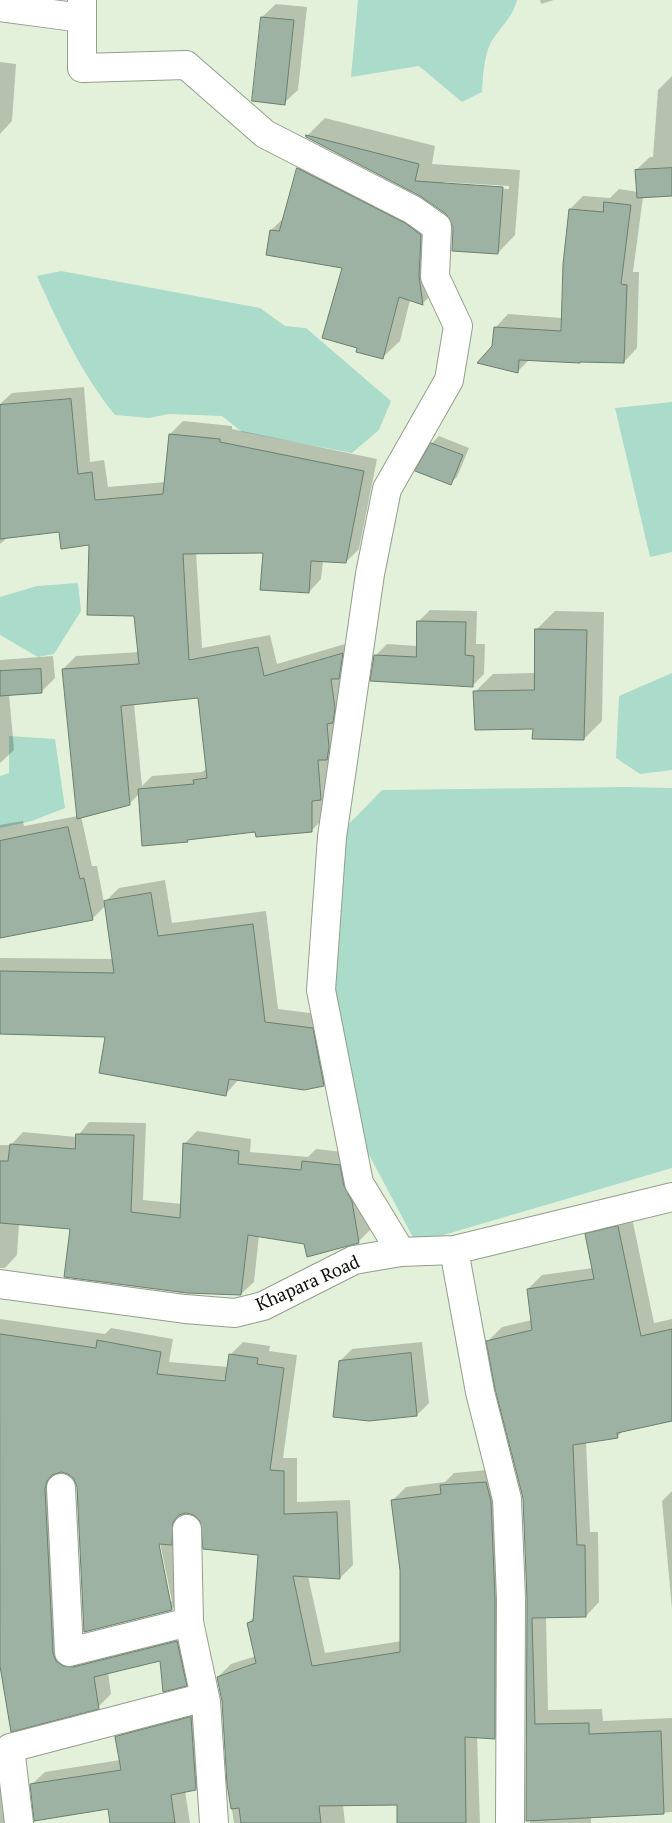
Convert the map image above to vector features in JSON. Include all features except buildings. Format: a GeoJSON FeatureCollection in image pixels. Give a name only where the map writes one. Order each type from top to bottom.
{"type":"FeatureCollection","features":[{"type":"Feature","properties":{"kind":"street"},"geometry":{"type":"LineString","coordinates":[[0,7],[82,9],[82,68],[186,65],[265,134],[413,210],[437,227],[435,277],[458,326],[449,380],[387,489],[370,574],[332,837],[321,990],[359,1183],[401,1252]]}},
{"type":"Feature","properties":{"kind":"street","name":"Khapara Road"},"geometry":{"type":"LineString","coordinates":[[0,1284],[185,1309],[235,1313],[263,1306],[354,1260],[401,1252],[454,1250],[672,1197]]}},
{"type":"Feature","properties":{"kind":"street"},"geometry":{"type":"LineString","coordinates":[[454,1250],[480,1392],[507,1499],[511,1598],[510,1823],[524,1823]]}},
{"type":"Feature","properties":{"kind":"street"},"geometry":{"type":"LineString","coordinates":[[61,1488],[69,1652],[189,1622]]}},
{"type":"Feature","properties":{"kind":"street"},"geometry":{"type":"LineString","coordinates":[[186,1529],[189,1622],[204,1697],[214,1823]]}},
{"type":"Feature","properties":{"kind":"street"},"geometry":{"type":"LineString","coordinates":[[19,1823],[10,1748],[204,1697]]}},
{"type":"Feature","properties":{"kind":"water"},"geometry":{"type":"Polygon","coordinates":[[[358,0],[517,0],[510,16],[490,44],[484,65],[482,92],[462,102],[419,66],[351,77],[358,0]]]}},
{"type":"Feature","properties":{"kind":"water"},"geometry":{"type":"Polygon","coordinates":[[[61,271],[260,308],[285,326],[306,328],[391,401],[379,430],[352,453],[242,432],[222,416],[169,414],[149,418],[115,415],[81,365],[62,330],[37,276],[61,271]]]}},
{"type":"Feature","properties":{"kind":"water"},"geometry":{"type":"Polygon","coordinates":[[[672,402],[672,552],[650,557],[615,408],[672,402]]]}},
{"type":"Feature","properties":{"kind":"water"},"geometry":{"type":"Polygon","coordinates":[[[78,583],[81,611],[54,654],[38,657],[0,635],[0,597],[37,586],[78,583]]]}},
{"type":"Feature","properties":{"kind":"water"},"geometry":{"type":"Polygon","coordinates":[[[672,673],[672,770],[640,774],[616,758],[619,696],[672,673]]]}},
{"type":"Feature","properties":{"kind":"water"},"geometry":{"type":"Polygon","coordinates":[[[9,736],[55,739],[65,808],[32,821],[0,828],[0,776],[9,773],[9,736]]]}},
{"type":"Feature","properties":{"kind":"water"},"geometry":{"type":"Polygon","coordinates":[[[672,788],[672,1168],[416,1243],[359,1136],[328,964],[342,831],[382,790],[672,788]]]}}]}
